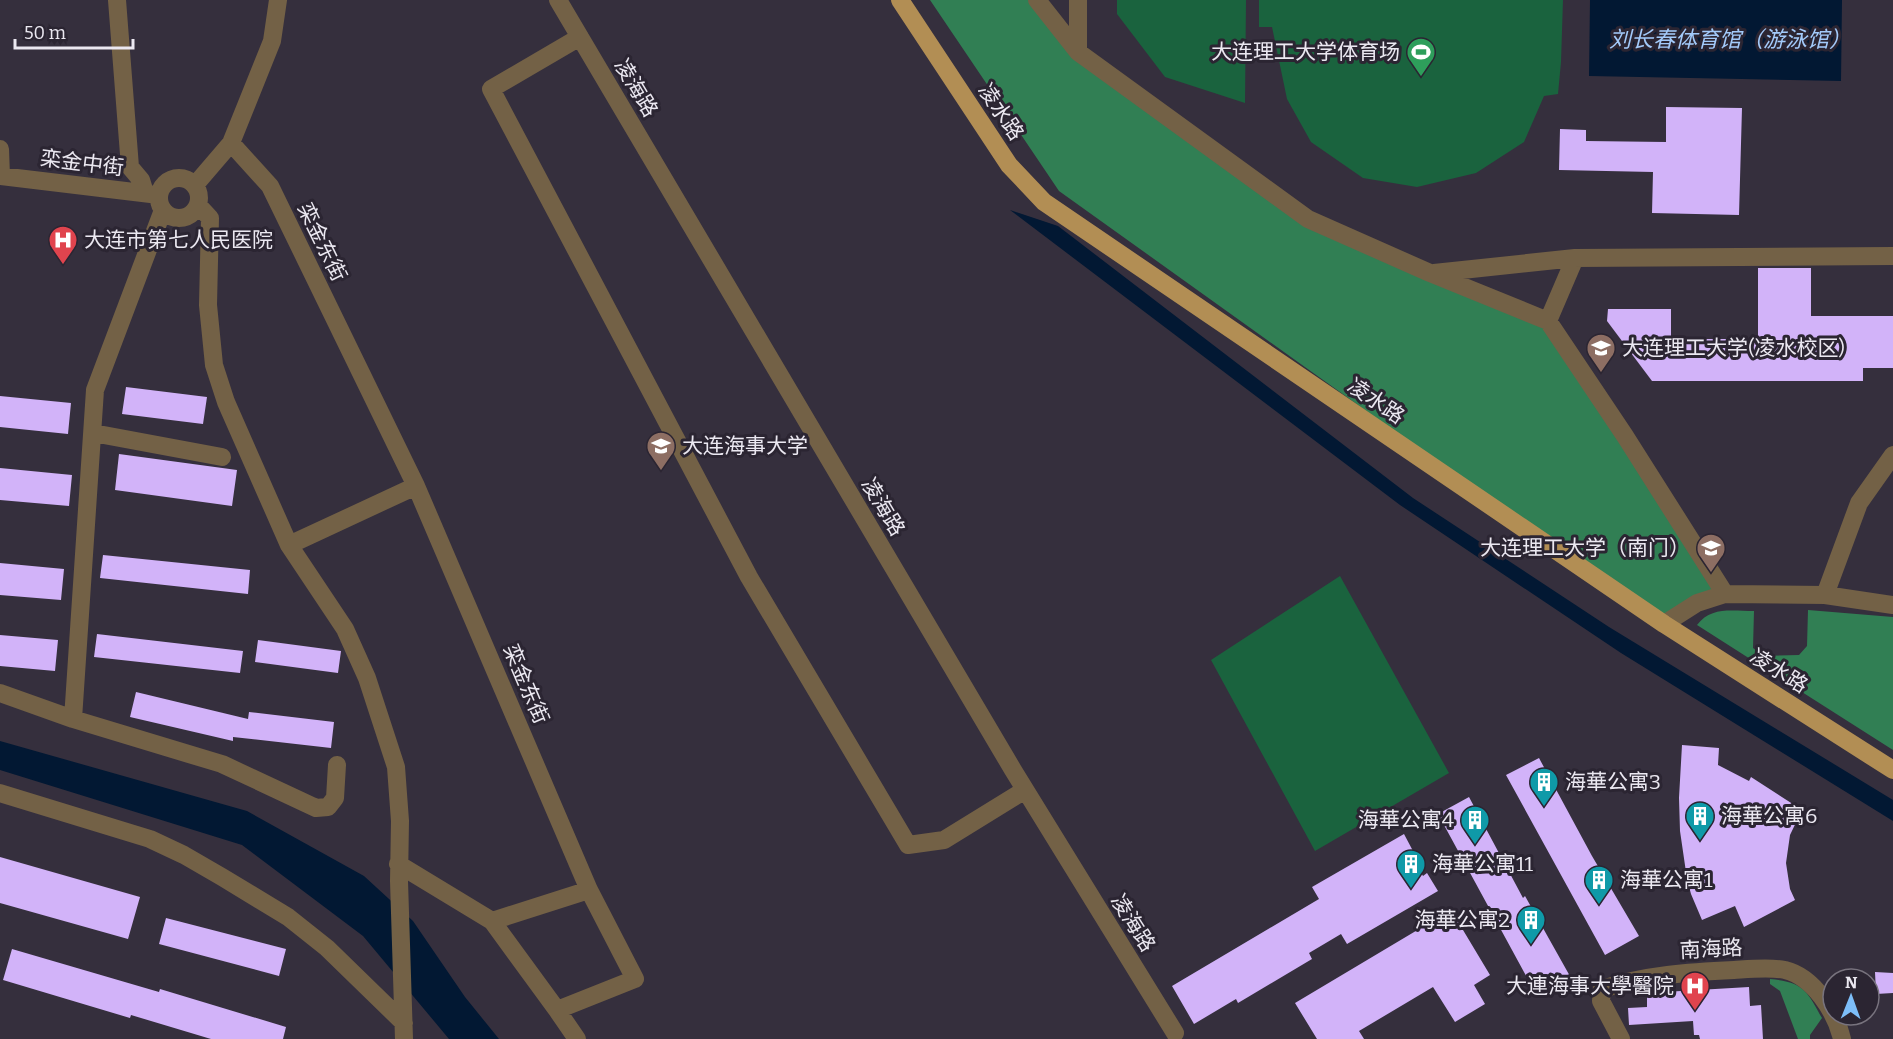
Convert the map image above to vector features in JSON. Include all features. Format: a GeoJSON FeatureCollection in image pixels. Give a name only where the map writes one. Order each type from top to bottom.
{"type":"FeatureCollection","features":[{"type":"Feature","properties":{"kind":"main road","name":"凌水路"},"geometry":{"type":"LineString","coordinates":[[900,0],[1009,165],[1044,202],[1664,624],[1893,770]]}},
{"type":"Feature","properties":{"kind":"street"},"geometry":{"type":"LineString","coordinates":[[73,718],[95,390],[156,200],[164,184],[173,178],[185,178],[195,185],[199,194],[198,205],[191,214],[179,218],[173,217],[156,200],[130,167],[117,0]]}},
{"type":"Feature","properties":{"kind":"street"},"geometry":{"type":"LineString","coordinates":[[195,185],[231,143],[272,41],[278,0]]}},
{"type":"Feature","properties":{"kind":"street","name":"凌海路"},"geometry":{"type":"LineString","coordinates":[[558,0],[1025,790],[1178,1037]]}},
{"type":"Feature","properties":{"kind":"street"},"geometry":{"type":"LineString","coordinates":[[1037,0],[1078,52],[1308,219],[1430,273],[1548,321],[1625,436],[1725,594]]}},
{"type":"Feature","properties":{"kind":"street"},"geometry":{"type":"LineString","coordinates":[[1078,0],[1078,52]]}},
{"type":"Feature","properties":{"kind":"street"},"geometry":{"type":"LineString","coordinates":[[580,37],[491,89],[748,577],[908,845],[944,840],[1025,790]]}},
{"type":"Feature","properties":{"kind":"street","name":"栾金东街"},"geometry":{"type":"LineString","coordinates":[[231,143],[270,186],[416,486],[589,890],[635,979],[557,1010]]}},
{"type":"Feature","properties":{"kind":"street"},"geometry":{"type":"LineString","coordinates":[[0,149],[1,176]]}},
{"type":"Feature","properties":{"kind":"street","name":"栾金中街"},"geometry":{"type":"LineString","coordinates":[[1,176],[156,200]]}},
{"type":"Feature","properties":{"kind":"street"},"geometry":{"type":"LineString","coordinates":[[198,205],[210,218],[208,305],[214,365],[226,402],[289,545],[345,629],[367,678],[396,767],[400,821],[398,873],[404,1024]]}},
{"type":"Feature","properties":{"kind":"street"},"geometry":{"type":"LineString","coordinates":[[1430,273],[1575,258],[1893,256]]}},
{"type":"Feature","properties":{"kind":"street"},"geometry":{"type":"LineString","coordinates":[[1548,321],[1575,258]]}},
{"type":"Feature","properties":{"kind":"street"},"geometry":{"type":"LineString","coordinates":[[93,433],[222,457]]}},
{"type":"Feature","properties":{"kind":"street"},"geometry":{"type":"LineString","coordinates":[[1825,595],[1859,503],[1893,455]]}},
{"type":"Feature","properties":{"kind":"street"},"geometry":{"type":"LineString","coordinates":[[289,545],[416,486]]}},
{"type":"Feature","properties":{"kind":"street"},"geometry":{"type":"LineString","coordinates":[[1664,624],[1697,603],[1725,594],[1825,595],[1893,605]]}},
{"type":"Feature","properties":{"kind":"street"},"geometry":{"type":"LineString","coordinates":[[0,693],[222,764],[315,808],[328,807],[335,798],[337,765]]}},
{"type":"Feature","properties":{"kind":"street"},"geometry":{"type":"LineString","coordinates":[[0,793],[150,839],[213,871],[288,917],[327,948],[404,1024]]}},
{"type":"Feature","properties":{"kind":"street"},"geometry":{"type":"LineString","coordinates":[[398,873],[492,921],[577,1039]]}},
{"type":"Feature","properties":{"kind":"street"},"geometry":{"type":"LineString","coordinates":[[492,921],[589,890]]}},
{"type":"Feature","properties":{"kind":"street","name":"南海路"},"geometry":{"type":"LineString","coordinates":[[1621,1039],[1601,1001],[1602,989],[1631,980],[1677,972],[1759,969],[1786,970],[1811,984],[1828,1005],[1840,1029],[1842,1039]]}},
{"type":"Feature","properties":{"kind":"green space"},"geometry":{"type":"Polygon","coordinates":[[[930,0],[1040,0],[1078,52],[1308,219],[1548,321],[1725,594],[1664,624],[1059,191],[930,0]]]}},
{"type":"Feature","properties":{"kind":"green space"},"geometry":{"type":"Polygon","coordinates":[[[1117,0],[1246,0],[1245,103],[1165,77],[1117,14],[1117,0]]]}},
{"type":"Feature","properties":{"kind":"green space","name":"大连理工大学体育场"},"geometry":{"type":"Polygon","coordinates":[[[1259,0],[1563,0],[1558,94],[1544,96],[1524,142],[1476,173],[1417,187],[1363,178],[1311,142],[1287,99],[1272,27],[1259,27],[1259,0]]]}},
{"type":"Feature","properties":{"kind":"green space"},"geometry":{"type":"Polygon","coordinates":[[[1340,576],[1449,773],[1315,851],[1211,660],[1340,576]]]}},
{"type":"Feature","properties":{"kind":"green space"},"geometry":{"type":"Polygon","coordinates":[[[1808,610],[1893,617],[1893,750],[1697,625],[1715,612],[1754,611],[1753,648],[1764,656],[1799,655],[1807,646],[1808,610]]]}},
{"type":"Feature","properties":{"kind":"green space"},"geometry":{"type":"Polygon","coordinates":[[[1770,979],[1781,980],[1797,986],[1808,995],[1821,1016],[1810,1039],[1798,1039],[1780,991],[1770,984],[1770,979]]]}},
{"type":"Feature","properties":{"kind":"water","name":"刘长春体育馆（游泳馆）"},"geometry":{"type":"Polygon","coordinates":[[[1590,0],[1842,0],[1841,81],[1589,76],[1590,0]]]}},
{"type":"Feature","properties":{"kind":"water"},"geometry":{"type":"Polygon","coordinates":[[[1010,210],[1058,226],[1413,498],[1609,627],[1893,800],[1893,821],[1621,653],[1400,505],[1010,210]]]}},
{"type":"Feature","properties":{"kind":"water"},"geometry":{"type":"Polygon","coordinates":[[[0,741],[247,811],[364,876],[413,921],[465,997],[499,1039],[449,1039],[363,936],[242,845],[0,770],[0,741]]]}},
{"type":"Feature","properties":{"kind":"building"},"geometry":{"type":"Polygon","coordinates":[[[1666,107],[1742,108],[1739,215],[1652,213],[1653,172],[1559,170],[1560,129],[1586,130],[1586,141],[1666,142],[1666,107]]]}},
{"type":"Feature","properties":{"kind":"building"},"geometry":{"type":"Polygon","coordinates":[[[1758,268],[1811,268],[1811,316],[1893,316],[1893,368],[1863,368],[1863,381],[1652,381],[1607,321],[1608,309],[1671,309],[1671,339],[1758,339],[1758,268]]]}},
{"type":"Feature","properties":{"kind":"building"},"geometry":{"type":"Polygon","coordinates":[[[126,387],[207,397],[203,424],[122,414],[126,387]]]}},
{"type":"Feature","properties":{"kind":"building"},"geometry":{"type":"Polygon","coordinates":[[[0,396],[71,403],[68,434],[0,427],[0,396]]]}},
{"type":"Feature","properties":{"kind":"building"},"geometry":{"type":"Polygon","coordinates":[[[119,454],[237,470],[232,506],[115,490],[119,454]]]}},
{"type":"Feature","properties":{"kind":"building"},"geometry":{"type":"Polygon","coordinates":[[[0,468],[72,475],[69,506],[0,500],[0,468]]]}},
{"type":"Feature","properties":{"kind":"building"},"geometry":{"type":"Polygon","coordinates":[[[103,555],[250,570],[248,594],[100,578],[103,555]]]}},
{"type":"Feature","properties":{"kind":"building"},"geometry":{"type":"Polygon","coordinates":[[[0,563],[64,569],[61,600],[0,595],[0,563]]]}},
{"type":"Feature","properties":{"kind":"building"},"geometry":{"type":"Polygon","coordinates":[[[97,634],[243,651],[240,673],[94,657],[97,634]]]}},
{"type":"Feature","properties":{"kind":"building"},"geometry":{"type":"Polygon","coordinates":[[[0,635],[58,640],[55,671],[0,666],[0,635]]]}},
{"type":"Feature","properties":{"kind":"building"},"geometry":{"type":"Polygon","coordinates":[[[258,640],[341,651],[338,673],[255,662],[258,640]]]}},
{"type":"Feature","properties":{"kind":"building"},"geometry":{"type":"Polygon","coordinates":[[[136,692],[248,719],[249,712],[334,722],[331,748],[233,737],[233,741],[130,717],[136,692]]]}},
{"type":"Feature","properties":{"kind":"building"},"geometry":{"type":"Polygon","coordinates":[[[1682,745],[1719,748],[1718,765],[1749,781],[1751,777],[1802,810],[1790,835],[1786,863],[1790,889],[1795,900],[1744,927],[1735,906],[1702,920],[1691,894],[1680,831],[1682,745]]]}},
{"type":"Feature","properties":{"kind":"building"},"geometry":{"type":"Polygon","coordinates":[[[1539,758],[1639,936],[1605,955],[1506,775],[1539,758]]]}},
{"type":"Feature","properties":{"kind":"building"},"geometry":{"type":"Polygon","coordinates":[[[1469,797],[1523,898],[1525,896],[1571,978],[1537,996],[1438,814],[1469,797]]]}},
{"type":"Feature","properties":{"kind":"building"},"geometry":{"type":"Polygon","coordinates":[[[1404,834],[1413,851],[1409,853],[1423,876],[1427,873],[1438,891],[1347,944],[1341,934],[1309,953],[1312,959],[1238,1003],[1236,999],[1194,1024],[1172,986],[1319,899],[1312,887],[1404,834]]]}},
{"type":"Feature","properties":{"kind":"building"},"geometry":{"type":"Polygon","coordinates":[[[0,857],[140,897],[128,939],[0,903],[0,857]]]}},
{"type":"Feature","properties":{"kind":"building"},"geometry":{"type":"Polygon","coordinates":[[[1451,910],[1490,975],[1474,985],[1485,1004],[1455,1022],[1433,987],[1359,1031],[1364,1039],[1317,1039],[1295,1003],[1451,910]]]}},
{"type":"Feature","properties":{"kind":"building"},"geometry":{"type":"Polygon","coordinates":[[[166,918],[286,949],[279,976],[159,944],[166,918]]]}},
{"type":"Feature","properties":{"kind":"building"},"geometry":{"type":"Polygon","coordinates":[[[12,949],[159,992],[160,989],[286,1027],[283,1039],[211,1039],[131,1015],[130,1018],[3,980],[12,949]]]}},
{"type":"Feature","properties":{"kind":"building"},"geometry":{"type":"Polygon","coordinates":[[[1881,972],[1893,973],[1893,993],[1881,994],[1881,972]]]}},
{"type":"Feature","properties":{"kind":"building","name":"大連海事大學醫院"},"geometry":{"type":"Polygon","coordinates":[[[1749,987],[1750,1006],[1761,1005],[1763,1039],[1700,1039],[1699,1035],[1694,1035],[1693,1021],[1629,1025],[1628,1008],[1647,1007],[1647,993],[1749,987]]]}},
{"type":"Feature","properties":{"kind":"place","name":"大连理工大学体育场"},"geometry":{"type":"Point","coordinates":[1421,78]}},
{"type":"Feature","properties":{"kind":"place","name":"大连市第七人民医院"},"geometry":{"type":"Point","coordinates":[63,266]}},
{"type":"Feature","properties":{"kind":"place","name":"大连理工大学(凌水校区)"},"geometry":{"type":"Point","coordinates":[1601,374]}},
{"type":"Feature","properties":{"kind":"place","name":"大连海事大学"},"geometry":{"type":"Point","coordinates":[661,472]}},
{"type":"Feature","properties":{"kind":"place","name":"大连理工大学（南门）"},"geometry":{"type":"Point","coordinates":[1711,574]}},
{"type":"Feature","properties":{"kind":"place","name":"海華公寓3"},"geometry":{"type":"Point","coordinates":[1544,808]}},
{"type":"Feature","properties":{"kind":"place","name":"海華公寓6"},"geometry":{"type":"Point","coordinates":[1700,842]}},
{"type":"Feature","properties":{"kind":"place","name":"海華公寓4"},"geometry":{"type":"Point","coordinates":[1475,846]}},
{"type":"Feature","properties":{"kind":"place","name":"海華公寓11"},"geometry":{"type":"Point","coordinates":[1411,890]}},
{"type":"Feature","properties":{"kind":"place","name":"海華公寓1"},"geometry":{"type":"Point","coordinates":[1599,906]}},
{"type":"Feature","properties":{"kind":"place","name":"海華公寓2"},"geometry":{"type":"Point","coordinates":[1531,946]}},
{"type":"Feature","properties":{"kind":"place","name":"大連海事大學醫院"},"geometry":{"type":"Point","coordinates":[1695,1012]}}]}
